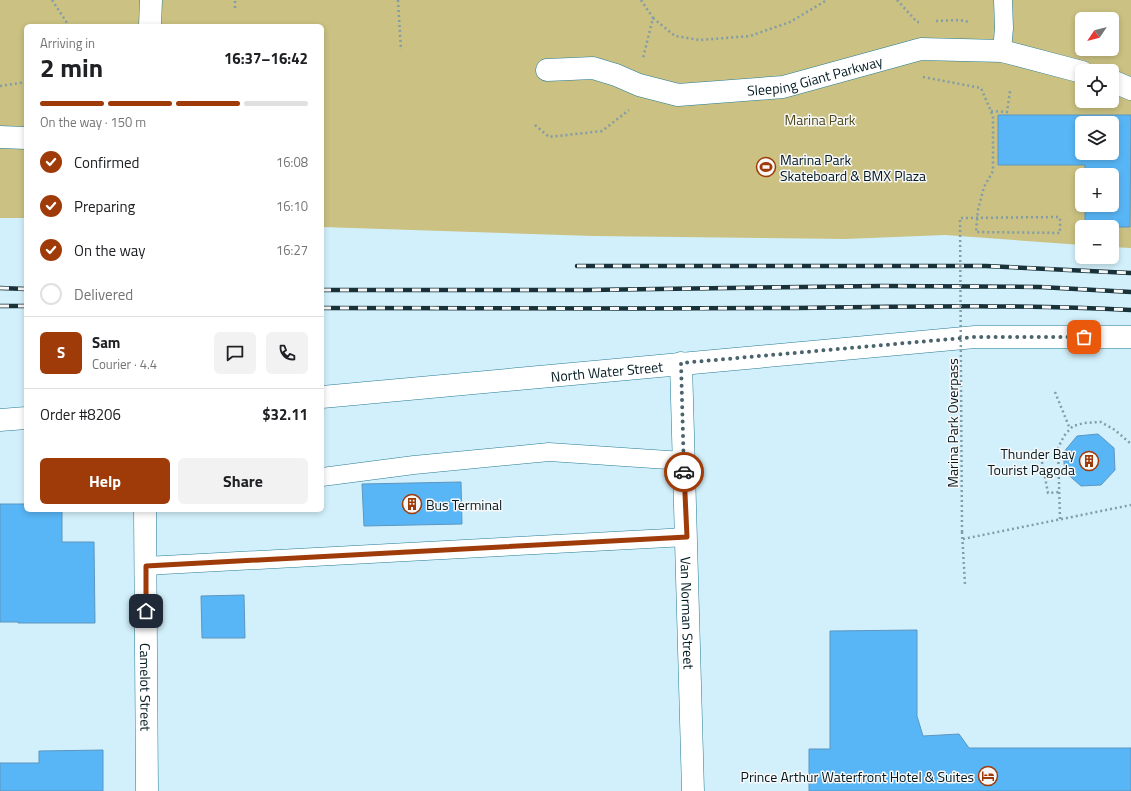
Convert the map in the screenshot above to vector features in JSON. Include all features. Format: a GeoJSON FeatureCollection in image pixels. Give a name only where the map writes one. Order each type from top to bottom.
{"type":"FeatureCollection","features":[{"type":"Feature","properties":{"kind":"street"},"geometry":{"type":"LineString","coordinates":[[150,24],[151,0]]}},
{"type":"Feature","properties":{"kind":"street","name":"Sleeping Giant Parkway"},"geometry":{"type":"LineString","coordinates":[[547,70],[594,68],[616,75],[639,85],[678,95],[783,87],[921,49],[1002,51],[1075,70]]}},
{"type":"Feature","properties":{"kind":"street"},"geometry":{"type":"LineString","coordinates":[[1119,83],[1131,89]]}},
{"type":"Feature","properties":{"kind":"street"},"geometry":{"type":"LineString","coordinates":[[0,137],[24,138]]}},
{"type":"Feature","properties":{"kind":"street","name":"North Water Street"},"geometry":{"type":"LineString","coordinates":[[324,397],[974,337],[1131,337]]}},
{"type":"Feature","properties":{"kind":"street","name":"Van Norman Street"},"geometry":{"type":"LineString","coordinates":[[681,363],[693,791]]}},
{"type":"Feature","properties":{"kind":"street"},"geometry":{"type":"LineString","coordinates":[[0,420],[24,418]]}},
{"type":"Feature","properties":{"kind":"street","name":"Camelot Street"},"geometry":{"type":"LineString","coordinates":[[145,512],[147,791]]}},
{"type":"Feature","properties":{"kind":"lane"},"geometry":{"type":"LineString","coordinates":[[1002,51],[1004,0]]}},
{"type":"Feature","properties":{"kind":"lane"},"geometry":{"type":"LineString","coordinates":[[324,477],[414,465],[548,452],[683,461]]}},
{"type":"Feature","properties":{"kind":"lane"},"geometry":{"type":"LineString","coordinates":[[146,566],[687,537]]}},
{"type":"Feature","properties":{"kind":"path"},"geometry":{"type":"LineString","coordinates":[[52,0],[68,24]]}},
{"type":"Feature","properties":{"kind":"path"},"geometry":{"type":"LineString","coordinates":[[235,0],[235,8]]}},
{"type":"Feature","properties":{"kind":"path"},"geometry":{"type":"LineString","coordinates":[[398,0],[401,50]]}},
{"type":"Feature","properties":{"kind":"path"},"geometry":{"type":"LineString","coordinates":[[641,0],[653,18],[675,36],[700,40],[750,36],[790,22],[827,0]]}},
{"type":"Feature","properties":{"kind":"path"},"geometry":{"type":"LineString","coordinates":[[896,0],[917,22],[924,22]]}},
{"type":"Feature","properties":{"kind":"path"},"geometry":{"type":"LineString","coordinates":[[642,62],[653,18]]}},
{"type":"Feature","properties":{"kind":"path"},"geometry":{"type":"LineString","coordinates":[[931,21],[959,20]]}},
{"type":"Feature","properties":{"kind":"path"},"geometry":{"type":"LineString","coordinates":[[922,77],[981,88],[991,111],[1007,112],[1010,91]]}},
{"type":"Feature","properties":{"kind":"path"},"geometry":{"type":"LineString","coordinates":[[0,86],[24,82]]}},
{"type":"Feature","properties":{"kind":"path"},"geometry":{"type":"LineString","coordinates":[[536,126],[549,136],[602,131],[634,106]]}},
{"type":"Feature","properties":{"kind":"path","name":"Marina Park Overpass"},"geometry":{"type":"LineString","coordinates":[[965,584],[962,532],[960,218],[1060,217],[1060,233],[976,232],[978,210],[984,187],[993,171],[993,116],[991,111]]}},
{"type":"Feature","properties":{"kind":"path"},"geometry":{"type":"LineString","coordinates":[[1054,392],[1070,429]]}},
{"type":"Feature","properties":{"kind":"path"},"geometry":{"type":"LineString","coordinates":[[1060,519],[1058,448],[1064,436],[1070,429],[1073,426],[1084,423],[1101,422],[1115,430],[1131,444]]}},
{"type":"Feature","properties":{"kind":"path"},"geometry":{"type":"LineString","coordinates":[[1041,457],[1048,493],[1059,492]]}},
{"type":"Feature","properties":{"kind":"path"},"geometry":{"type":"LineString","coordinates":[[963,539],[1131,505]]}},
{"type":"Feature","properties":{"kind":"green space","name":"Marina Park"},"geometry":{"type":"Polygon","coordinates":[[[0,0],[1131,0],[1131,248],[1119,247],[1119,220],[1075,220],[1075,244],[945,235],[845,239],[593,236],[324,227],[324,24],[24,24],[24,218],[0,218],[0,0]]]}},
{"type":"Feature","properties":{"kind":"building"},"geometry":{"type":"Polygon","coordinates":[[[998,115],[1131,115],[1130,227],[1119,227],[1119,220],[1085,220],[1085,212],[1119,212],[1119,168],[1085,168],[1085,165],[998,165],[998,115]]]}},
{"type":"Feature","properties":{"kind":"building","name":"Thunder Bay Tourist Pagoda"},"geometry":{"type":"Polygon","coordinates":[[[1098,434],[1114,448],[1115,470],[1101,485],[1081,486],[1065,472],[1063,453],[1077,436],[1098,434]]]}},
{"type":"Feature","properties":{"kind":"building","name":"Bus Terminal"},"geometry":{"type":"Polygon","coordinates":[[[461,482],[462,524],[364,526],[362,484],[461,482]]]}},
{"type":"Feature","properties":{"kind":"building"},"geometry":{"type":"Polygon","coordinates":[[[0,504],[24,504],[24,512],[62,512],[62,542],[94,542],[95,623],[0,622],[0,504]]]}},
{"type":"Feature","properties":{"kind":"building"},"geometry":{"type":"Polygon","coordinates":[[[244,595],[245,638],[202,638],[201,596],[244,595]]]}},
{"type":"Feature","properties":{"kind":"building"},"geometry":{"type":"Polygon","coordinates":[[[917,630],[917,716],[923,736],[959,734],[969,748],[1131,748],[1131,791],[809,791],[809,749],[830,749],[830,631],[917,630]]]}},
{"type":"Feature","properties":{"kind":"building"},"geometry":{"type":"Polygon","coordinates":[[[103,750],[103,791],[0,791],[0,763],[39,763],[39,751],[103,750]]]}},
{"type":"Feature","properties":{"kind":"railway"},"geometry":{"type":"LineString","coordinates":[[577,266],[986,266],[1131,273]]}},
{"type":"Feature","properties":{"kind":"railway"},"geometry":{"type":"LineString","coordinates":[[324,290],[587,290],[881,286],[1040,287],[1131,292]]}},
{"type":"Feature","properties":{"kind":"railway"},"geometry":{"type":"LineString","coordinates":[[0,288],[24,289]]}},
{"type":"Feature","properties":{"kind":"railway"},"geometry":{"type":"LineString","coordinates":[[0,306],[24,306]]}},
{"type":"Feature","properties":{"kind":"railway"},"geometry":{"type":"LineString","coordinates":[[324,308],[790,308],[1003,306],[1131,310]]}},
{"type":"Feature","properties":{"kind":"way so far"},"geometry":{"type":"LineString","coordinates":[[684,472],[681,363],[974,337],[1084,337]]}},
{"type":"Feature","properties":{"kind":"place","name":"Marina Park Skateboard & BMX Plaza"},"geometry":{"type":"Point","coordinates":[766,167]}},
{"type":"Feature","properties":{"kind":"place","name":"Thunder Bay Tourist Pagoda"},"geometry":{"type":"Point","coordinates":[1089,461]}},
{"type":"Feature","properties":{"kind":"place","name":"Bus Terminal"},"geometry":{"type":"Point","coordinates":[412,504]}},
{"type":"Feature","properties":{"kind":"place","name":"Prince Arthur Waterfront Hotel & Suites"},"geometry":{"type":"Point","coordinates":[988,776]}},
{"type":"Feature","properties":{"kind":"route"},"geometry":{"type":"LineString","coordinates":[[146,611],[146,566],[687,537],[684,472]]}}]}
